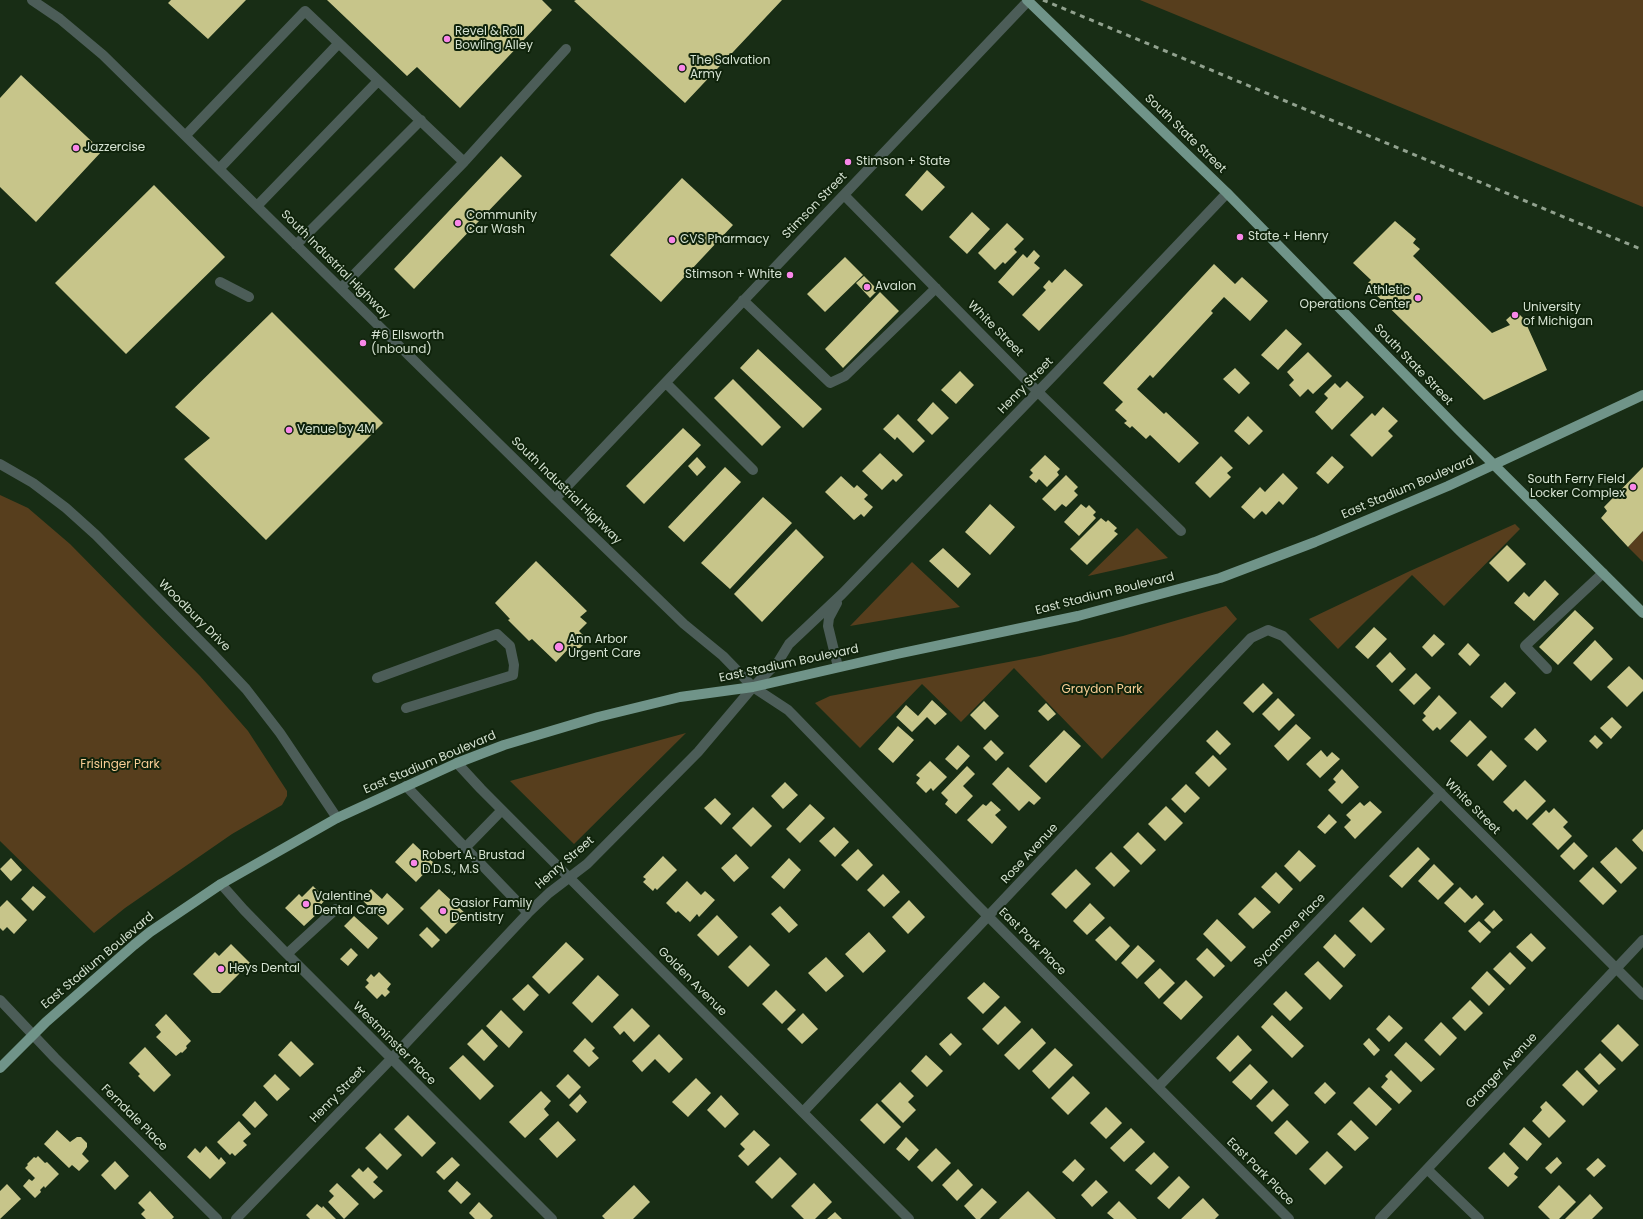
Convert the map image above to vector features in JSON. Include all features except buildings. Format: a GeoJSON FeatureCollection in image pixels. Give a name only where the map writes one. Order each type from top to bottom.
{"type":"FeatureCollection","features":[{"type":"Feature","properties":{"kind":"main road","name":"South State Street"},"geometry":{"type":"LineString","coordinates":[[1028,0],[1227,194],[1459,430],[1643,614]]}},
{"type":"Feature","properties":{"kind":"main road","name":"East Stadium Boulevard"},"geometry":{"type":"LineString","coordinates":[[0,1068],[33,1034],[150,932],[221,884],[337,818],[458,763],[504,745],[598,717],[680,697],[753,687],[896,654],[1078,616],[1220,578],[1315,542],[1448,486],[1643,394]]}},
{"type":"Feature","properties":{"kind":"street","name":"South Industrial Highway"},"geometry":{"type":"LineString","coordinates":[[32,0],[60,19],[103,55],[555,499],[684,624],[723,656],[753,687]]}},
{"type":"Feature","properties":{"kind":"street","name":"Stimson Street"},"geometry":{"type":"LineString","coordinates":[[555,499],[1028,0]]}},
{"type":"Feature","properties":{"kind":"street"},"geometry":{"type":"LineString","coordinates":[[186,135],[305,11],[464,162]]}},
{"type":"Feature","properties":{"kind":"street"},"geometry":{"type":"LineString","coordinates":[[219,169],[339,43]]}},
{"type":"Feature","properties":{"kind":"street"},"geometry":{"type":"LineString","coordinates":[[340,288],[464,162],[566,49]]}},
{"type":"Feature","properties":{"kind":"street"},"geometry":{"type":"LineString","coordinates":[[257,206],[378,81]]}},
{"type":"Feature","properties":{"kind":"street"},"geometry":{"type":"LineString","coordinates":[[296,245],[420,120]]}},
{"type":"Feature","properties":{"kind":"street","name":"Henry Street"},"geometry":{"type":"LineString","coordinates":[[236,1219],[391,1059],[528,913],[549,893],[587,864],[698,752],[753,687],[778,662],[789,644],[842,594],[1227,194]]}},
{"type":"Feature","properties":{"kind":"street","name":"White Street"},"geometry":{"type":"LineString","coordinates":[[844,195],[1038,392],[1180,531]]}},
{"type":"Feature","properties":{"kind":"street"},"geometry":{"type":"LineString","coordinates":[[220,282],[249,297]]}},
{"type":"Feature","properties":{"kind":"street"},"geometry":{"type":"LineString","coordinates":[[743,300],[830,383],[845,376],[936,288]]}},
{"type":"Feature","properties":{"kind":"street"},"geometry":{"type":"LineString","coordinates":[[666,383],[753,470]]}},
{"type":"Feature","properties":{"kind":"street","name":"Woodbury Drive"},"geometry":{"type":"LineString","coordinates":[[0,464],[34,484],[66,508],[96,536],[221,662],[246,689],[280,733],[337,818]]}},
{"type":"Feature","properties":{"kind":"street"},"geometry":{"type":"LineString","coordinates":[[1547,669],[1525,646],[1603,573]]}},
{"type":"Feature","properties":{"kind":"street","name":"Henry Street"},"geometry":{"type":"LineString","coordinates":[[838,667],[828,626],[829,618],[842,594]]}},
{"type":"Feature","properties":{"kind":"street","name":"Rose Avenue"},"geometry":{"type":"LineString","coordinates":[[803,1112],[1252,638],[1268,630],[1283,636]]}},
{"type":"Feature","properties":{"kind":"street"},"geometry":{"type":"LineString","coordinates":[[377,678],[497,634],[510,646],[514,665],[513,675],[406,708]]}},
{"type":"Feature","properties":{"kind":"street","name":"White Street"},"geometry":{"type":"LineString","coordinates":[[1283,636],[1643,995]]}},
{"type":"Feature","properties":{"kind":"street","name":"East Park Place"},"geometry":{"type":"LineString","coordinates":[[753,687],[788,710],[989,917],[1289,1219]]}},
{"type":"Feature","properties":{"kind":"street","name":"Golden Avenue"},"geometry":{"type":"LineString","coordinates":[[458,763],[502,810],[909,1219]]}},
{"type":"Feature","properties":{"kind":"street"},"geometry":{"type":"LineString","coordinates":[[406,786],[528,913]]}},
{"type":"Feature","properties":{"kind":"street","name":"Sycamore Place"},"geometry":{"type":"LineString","coordinates":[[1158,1087],[1440,793]]}},
{"type":"Feature","properties":{"kind":"street"},"geometry":{"type":"LineString","coordinates":[[465,848],[502,810]]}},
{"type":"Feature","properties":{"kind":"street","name":"Westminster Place"},"geometry":{"type":"LineString","coordinates":[[221,884],[287,954],[552,1219]]}},
{"type":"Feature","properties":{"kind":"street"},"geometry":{"type":"LineString","coordinates":[[287,954],[336,910]]}},
{"type":"Feature","properties":{"kind":"street","name":"Granger Avenue"},"geometry":{"type":"LineString","coordinates":[[1380,1219],[1643,940]]}},
{"type":"Feature","properties":{"kind":"street","name":"Ferndale Place"},"geometry":{"type":"LineString","coordinates":[[0,1000],[55,1058],[217,1219]]}},
{"type":"Feature","properties":{"kind":"street"},"geometry":{"type":"LineString","coordinates":[[1427,1169],[1479,1219]]}},
{"type":"Feature","properties":{"kind":"green space"},"geometry":{"type":"Polygon","coordinates":[[[1140,0],[1643,0],[1643,207],[1140,0]]]}},
{"type":"Feature","properties":{"kind":"green space","name":"Frisinger Park"},"geometry":{"type":"Polygon","coordinates":[[[0,495],[28,508],[70,544],[200,676],[248,731],[287,791],[287,796],[282,805],[232,834],[125,908],[94,933],[0,841],[0,495]]]}},
{"type":"Feature","properties":{"kind":"green space"},"geometry":{"type":"Polygon","coordinates":[[[1515,524],[1520,529],[1444,606],[1412,575],[1338,649],[1309,619],[1410,571],[1515,524]]]}},
{"type":"Feature","properties":{"kind":"green space"},"geometry":{"type":"Polygon","coordinates":[[[1137,528],[1168,558],[1088,576],[1137,528]]]}},
{"type":"Feature","properties":{"kind":"green space"},"geometry":{"type":"Polygon","coordinates":[[[1643,531],[1643,562],[1628,547],[1643,531]]]}},
{"type":"Feature","properties":{"kind":"green space"},"geometry":{"type":"Polygon","coordinates":[[[912,562],[960,607],[850,626],[912,562]]]}},
{"type":"Feature","properties":{"kind":"green space","name":"Graydon Park"},"geometry":{"type":"Polygon","coordinates":[[[1226,606],[1237,619],[1102,759],[1014,668],[961,722],[922,684],[860,748],[815,703],[830,696],[1040,656],[1123,636],[1226,606]]]}},
{"type":"Feature","properties":{"kind":"green space"},"geometry":{"type":"Polygon","coordinates":[[[686,733],[574,844],[510,781],[686,733]]]}},
{"type":"Feature","properties":{"kind":"railway"},"geometry":{"type":"LineString","coordinates":[[1043,0],[1643,250]]}},
{"type":"Feature","properties":{"kind":"place","name":"Revel & Roll Bowling Alley"},"geometry":{"type":"Point","coordinates":[447,39]}},
{"type":"Feature","properties":{"kind":"place","name":"The Salvation Army"},"geometry":{"type":"Point","coordinates":[682,68]}},
{"type":"Feature","properties":{"kind":"place","name":"Jazzercise"},"geometry":{"type":"Point","coordinates":[76,148]}},
{"type":"Feature","properties":{"kind":"place","name":"Stimson + State"},"geometry":{"type":"Point","coordinates":[848,162]}},
{"type":"Feature","properties":{"kind":"place","name":"Community Car Wash"},"geometry":{"type":"Point","coordinates":[458,223]}},
{"type":"Feature","properties":{"kind":"place","name":"State + Henry"},"geometry":{"type":"Point","coordinates":[1240,237]}},
{"type":"Feature","properties":{"kind":"place","name":"CVS Pharmacy"},"geometry":{"type":"Point","coordinates":[672,240]}},
{"type":"Feature","properties":{"kind":"place","name":"Stimson + White"},"geometry":{"type":"Point","coordinates":[790,275]}},
{"type":"Feature","properties":{"kind":"place","name":"Avalon"},"geometry":{"type":"Point","coordinates":[867,287]}},
{"type":"Feature","properties":{"kind":"place","name":"Athletic Operations Center"},"geometry":{"type":"Point","coordinates":[1418,298]}},
{"type":"Feature","properties":{"kind":"place","name":"University of Michigan"},"geometry":{"type":"Point","coordinates":[1515,315]}},
{"type":"Feature","properties":{"kind":"place","name":"#6 Ellsworth (Inbound)"},"geometry":{"type":"Point","coordinates":[363,343]}},
{"type":"Feature","properties":{"kind":"place","name":"Venue by 4M"},"geometry":{"type":"Point","coordinates":[289,430]}},
{"type":"Feature","properties":{"kind":"place","name":"South Ferry Field Locker Complex"},"geometry":{"type":"Point","coordinates":[1633,487]}},
{"type":"Feature","properties":{"kind":"place","name":"Ann Arbor Urgent Care"},"geometry":{"type":"Point","coordinates":[559,647]}},
{"type":"Feature","properties":{"kind":"place","name":"Robert A. Brustad D.D.S., M.S"},"geometry":{"type":"Point","coordinates":[414,863]}},
{"type":"Feature","properties":{"kind":"place","name":"Valentine Dental Care"},"geometry":{"type":"Point","coordinates":[306,904]}},
{"type":"Feature","properties":{"kind":"place","name":"Gasior Family Dentistry"},"geometry":{"type":"Point","coordinates":[443,911]}},
{"type":"Feature","properties":{"kind":"place","name":"Heys Dental"},"geometry":{"type":"Point","coordinates":[221,969]}}]}
